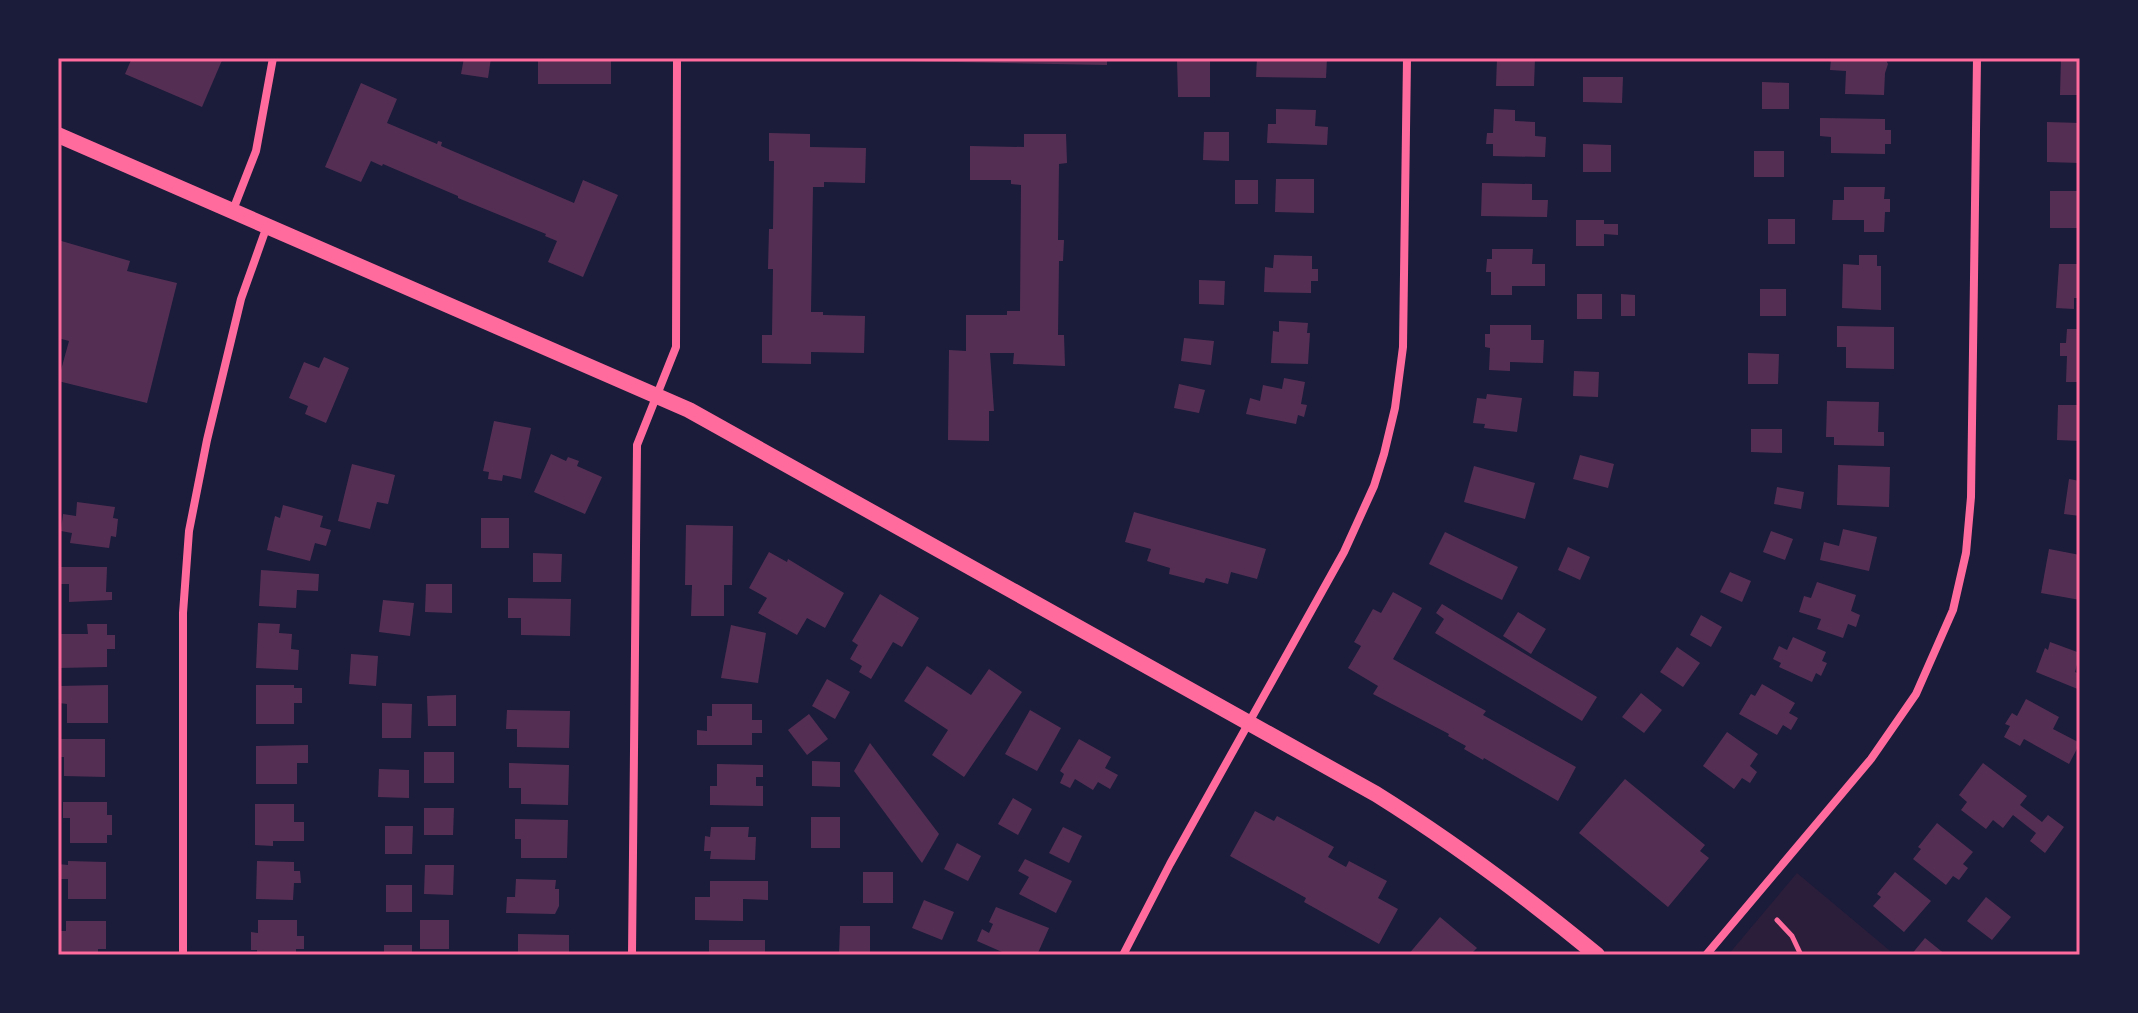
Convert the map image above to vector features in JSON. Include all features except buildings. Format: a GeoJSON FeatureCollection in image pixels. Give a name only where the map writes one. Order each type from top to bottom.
{"type":"FeatureCollection","features":[{"type":"Feature","properties":{"kind":"main road"},"geometry":{"type":"LineString","coordinates":[[58,135],[689,410],[1376,794],[1511,884],[1597,955]]}},
{"type":"Feature","properties":{"kind":"street"},"geometry":{"type":"LineString","coordinates":[[233,210],[256,151],[273,58]]}},
{"type":"Feature","properties":{"kind":"street"},"geometry":{"type":"LineString","coordinates":[[632,955],[637,445],[676,347],[677,58]]}},
{"type":"Feature","properties":{"kind":"street"},"geometry":{"type":"LineString","coordinates":[[1123,955],[1170,864],[1344,552],[1374,486],[1391,428],[1401,370],[1407,58]]}},
{"type":"Feature","properties":{"kind":"street"},"geometry":{"type":"LineString","coordinates":[[1706,955],[1888,736],[1924,679],[1953,610],[1966,553],[1971,497],[1977,58]]}},
{"type":"Feature","properties":{"kind":"street"},"geometry":{"type":"LineString","coordinates":[[183,955],[183,613],[189,531],[241,299],[267,225]]}},
{"type":"Feature","properties":{"kind":"path"},"geometry":{"type":"LineString","coordinates":[[1777,920],[1792,936],[1801,955]]}},
{"type":"Feature","properties":{"kind":"shaded area"},"geometry":{"type":"Polygon","coordinates":[[[1797,873],[1895,955],[1728,955],[1797,873]]]}}]}
